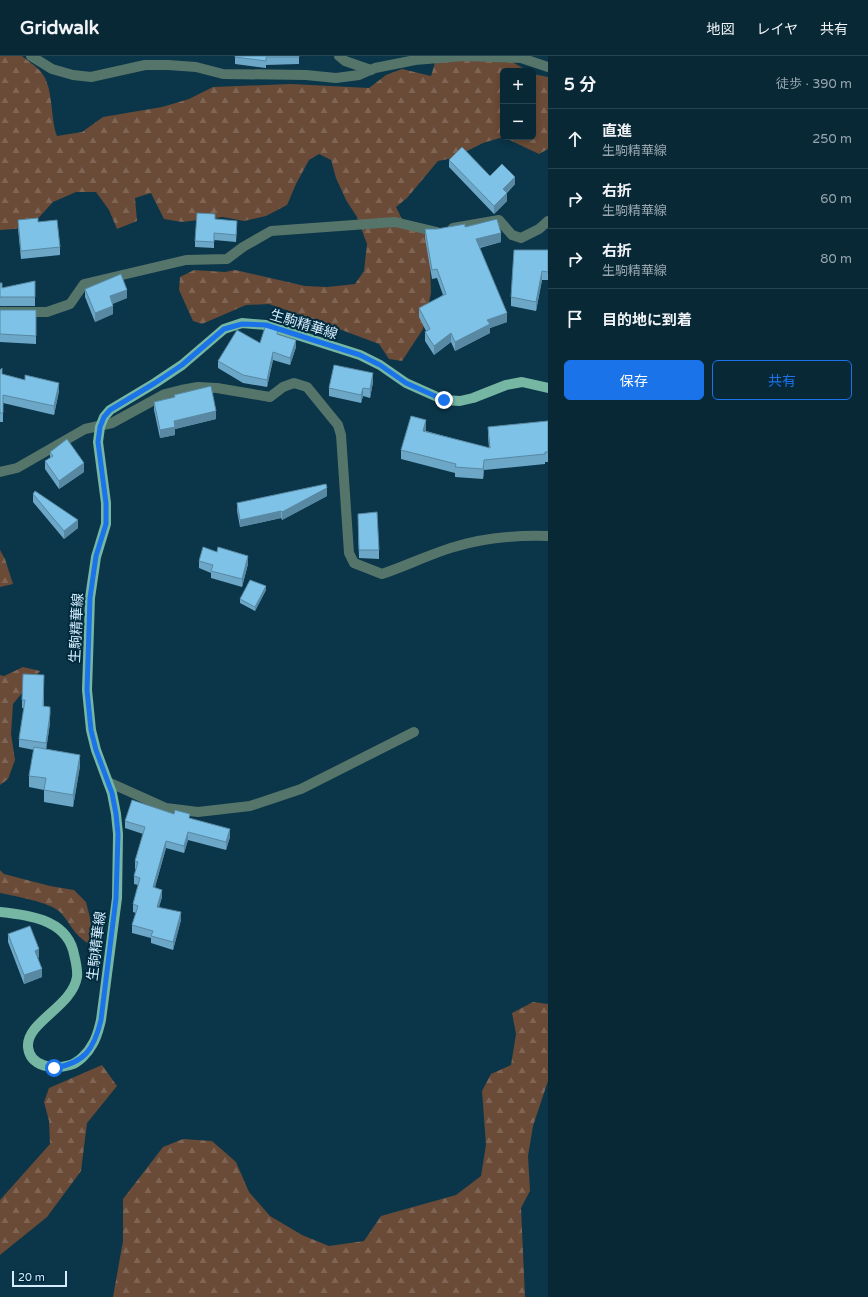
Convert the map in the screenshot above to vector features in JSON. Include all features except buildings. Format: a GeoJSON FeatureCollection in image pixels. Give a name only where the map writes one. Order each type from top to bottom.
{"type":"FeatureCollection","features":[{"type":"Feature","properties":{"kind":"main road","name":"生駒精華線"},"geometry":{"type":"LineString","coordinates":[[0,912],[22,914],[44,920],[56,926],[65,933],[71,944],[77,965],[77,977],[72,990],[61,1005],[35,1028],[29,1039],[28,1048],[32,1057],[41,1066],[54,1068],[70,1065],[93,1045],[101,1020],[116,898],[118,834],[116,814],[108,782],[96,750],[91,730],[87,690],[90,598],[96,556],[106,524],[106,503],[98,442],[100,427],[104,417],[110,410],[182,365],[224,329],[242,324],[266,325],[360,355],[380,365],[406,383],[444,400],[460,401],[473,398],[522,382],[548,388]]}},
{"type":"Feature","properties":{"kind":"street"},"geometry":{"type":"LineString","coordinates":[[31,56],[52,69],[73,75],[91,77],[145,65],[168,65],[196,67],[223,74],[336,78],[359,75],[371,70],[415,60],[463,56],[521,58],[548,67]]}},
{"type":"Feature","properties":{"kind":"street"},"geometry":{"type":"LineString","coordinates":[[339,56],[345,61],[371,70]]}},
{"type":"Feature","properties":{"kind":"street"},"geometry":{"type":"LineString","coordinates":[[0,312],[47,312],[70,304],[84,284],[186,260],[227,259],[243,247],[271,231],[396,222],[436,232],[499,220],[512,234],[521,238],[539,229],[548,221]]}},
{"type":"Feature","properties":{"kind":"street"},"geometry":{"type":"LineString","coordinates":[[0,472],[17,468],[85,429],[100,427],[125,416],[165,394],[198,387],[217,388],[270,397],[283,387],[294,383],[307,387],[338,424],[340,430],[349,553],[354,563],[382,574],[454,547],[484,540],[517,536],[548,536]]}},
{"type":"Feature","properties":{"kind":"street"},"geometry":{"type":"LineString","coordinates":[[108,782],[166,808],[198,812],[250,806],[301,789],[414,732]]}},
{"type":"Feature","properties":{"kind":"green space"},"geometry":{"type":"Polygon","coordinates":[[[0,56],[22,56],[41,72],[45,78],[50,94],[57,136],[82,132],[103,117],[162,107],[189,99],[213,87],[291,84],[369,88],[386,75],[402,69],[431,76],[437,56],[502,56],[523,68],[500,68],[500,138],[483,143],[453,158],[438,161],[407,198],[396,207],[405,225],[425,231],[430,264],[431,293],[423,329],[402,361],[389,359],[379,344],[269,304],[246,305],[202,324],[193,321],[179,290],[180,277],[194,270],[225,272],[235,270],[305,286],[327,287],[355,284],[364,271],[367,244],[357,217],[346,200],[336,178],[331,160],[319,154],[309,160],[287,205],[266,216],[244,221],[223,217],[182,222],[164,219],[151,193],[135,198],[137,221],[117,229],[109,210],[96,192],[76,192],[53,202],[32,225],[15,229],[0,230],[0,56]]]}},
{"type":"Feature","properties":{"kind":"green space"},"geometry":{"type":"Polygon","coordinates":[[[536,75],[548,77],[548,149],[539,154],[509,140],[536,140],[536,75]]]}},
{"type":"Feature","properties":{"kind":"green space"},"geometry":{"type":"Polygon","coordinates":[[[0,550],[5,559],[13,584],[0,587],[0,550]]]}},
{"type":"Feature","properties":{"kind":"green space"},"geometry":{"type":"Polygon","coordinates":[[[23,667],[40,671],[13,704],[11,734],[15,760],[8,779],[0,785],[0,675],[4,676],[23,667]]]}},
{"type":"Feature","properties":{"kind":"green space"},"geometry":{"type":"Polygon","coordinates":[[[0,870],[4,874],[50,886],[74,890],[86,902],[91,922],[89,944],[79,936],[55,908],[32,900],[0,893],[0,870]]]}},
{"type":"Feature","properties":{"kind":"green space"},"geometry":{"type":"Polygon","coordinates":[[[533,1002],[548,1004],[548,1081],[533,1126],[528,1156],[530,1191],[521,1208],[525,1297],[113,1297],[123,1241],[123,1199],[163,1147],[183,1139],[212,1141],[236,1162],[249,1192],[270,1216],[302,1235],[329,1246],[364,1241],[381,1216],[456,1195],[481,1176],[486,1145],[482,1091],[491,1074],[511,1065],[516,1034],[512,1013],[533,1002]]]}},
{"type":"Feature","properties":{"kind":"green space"},"geometry":{"type":"Polygon","coordinates":[[[102,1065],[117,1086],[87,1123],[81,1171],[47,1217],[0,1255],[0,1200],[50,1144],[49,1121],[44,1102],[49,1088],[102,1065]]]}},
{"type":"Feature","properties":{"kind":"route"},"geometry":{"type":"LineString","coordinates":[[54,1068],[70,1065],[93,1045],[101,1020],[116,898],[118,834],[116,814],[112,793],[96,750],[91,730],[87,690],[90,598],[96,556],[106,524],[106,503],[98,442],[100,427],[104,417],[110,410],[182,365],[224,329],[242,324],[266,325],[360,355],[380,365],[406,383],[444,400]]}}]}
